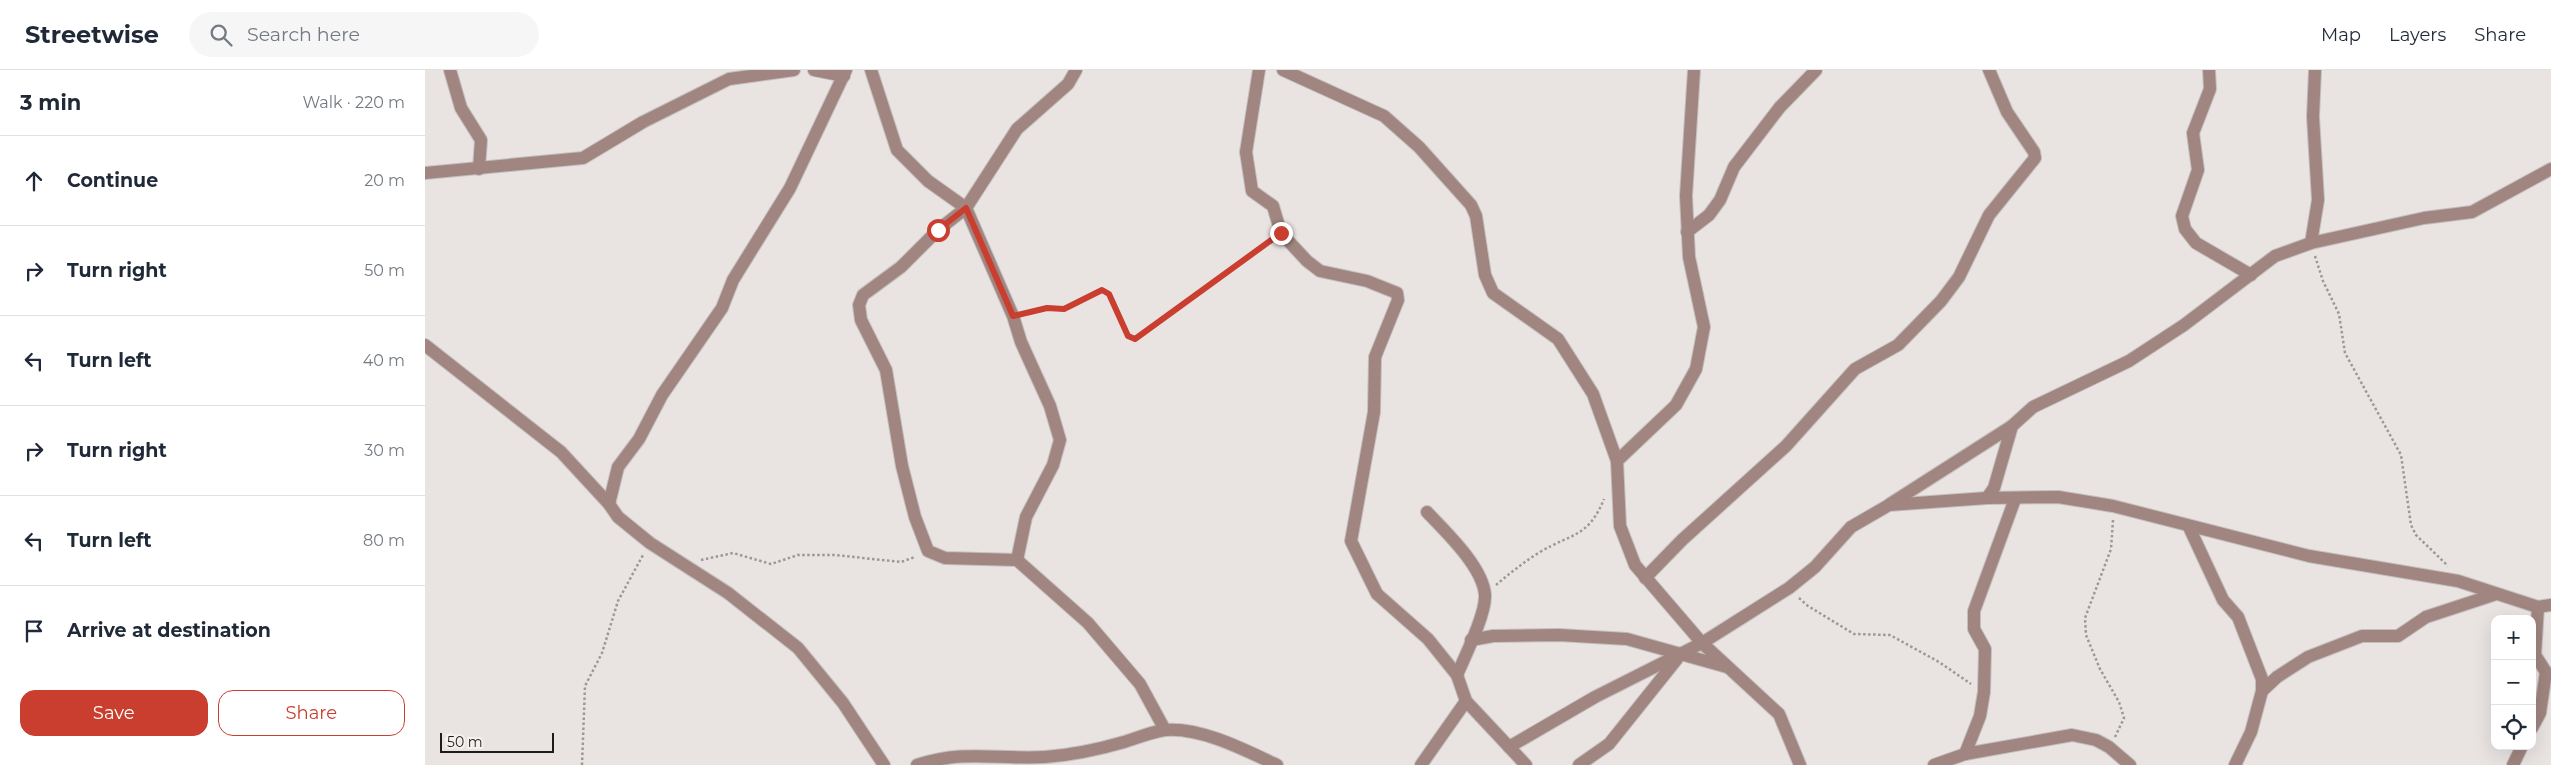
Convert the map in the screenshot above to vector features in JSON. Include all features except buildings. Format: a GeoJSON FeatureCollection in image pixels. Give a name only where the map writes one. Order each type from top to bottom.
{"type":"FeatureCollection","features":[{"type":"Feature","properties":{"kind":"street"},"geometry":{"type":"LineString","coordinates":[[450,70],[461,108],[481,140],[479,168]]}},
{"type":"Feature","properties":{"kind":"street"},"geometry":{"type":"LineString","coordinates":[[425,173],[583,158],[643,122],[729,80],[794,70]]}},
{"type":"Feature","properties":{"kind":"street"},"geometry":{"type":"LineString","coordinates":[[609,504],[618,467],[639,439],[663,395],[722,308],[733,280],[790,188],[845,73],[814,70]]}},
{"type":"Feature","properties":{"kind":"street"},"geometry":{"type":"LineString","coordinates":[[871,70],[897,150],[927,181],[966,208],[1013,316],[1021,342],[1051,406],[1060,440],[1053,465],[1026,517],[1017,560]]}},
{"type":"Feature","properties":{"kind":"street"},"geometry":{"type":"LineString","coordinates":[[1077,70],[1068,84],[1017,129],[966,208],[938,230],[901,267],[863,295],[859,305],[861,320],[886,370],[902,466],[915,518],[928,551],[945,558],[1017,560],[1088,623],[1139,684],[1165,730]]}},
{"type":"Feature","properties":{"kind":"street"},"geometry":{"type":"LineString","coordinates":[[1259,70],[1246,152],[1252,191],[1273,206],[1281,233],[1307,261],[1320,271],[1367,281],[1397,293],[1399,300],[1375,357],[1374,412],[1351,541],[1377,594],[1428,639],[1457,675],[1466,701],[1526,765]]}},
{"type":"Feature","properties":{"kind":"street"},"geometry":{"type":"LineString","coordinates":[[1283,70],[1384,116],[1419,146],[1471,205],[1476,216],[1485,275],[1493,293],[1558,339],[1593,394],[1617,461],[1620,526],[1635,565],[1702,643],[1779,714],[1800,765]]}},
{"type":"Feature","properties":{"kind":"street"},"geometry":{"type":"LineString","coordinates":[[1617,461],[1676,406],[1696,369],[1704,327],[1689,257],[1686,196],[1694,70]]}},
{"type":"Feature","properties":{"kind":"street"},"geometry":{"type":"LineString","coordinates":[[1687,232],[1709,215],[1720,200],[1734,167],[1780,107],[1816,70]]}},
{"type":"Feature","properties":{"kind":"street"},"geometry":{"type":"LineString","coordinates":[[1645,578],[1682,540],[1785,446],[1855,369],[1898,345],[1941,301],[1959,276],[1989,215],[2035,158],[2034,152],[2007,112],[1989,70]]}},
{"type":"Feature","properties":{"kind":"street"},"geometry":{"type":"LineString","coordinates":[[2209,70],[2210,89],[2193,132],[2198,170],[2182,216],[2185,229],[2196,243],[2251,275]]}},
{"type":"Feature","properties":{"kind":"street"},"geometry":{"type":"LineString","coordinates":[[2311,242],[2318,200],[2313,118],[2315,70]]}},
{"type":"Feature","properties":{"kind":"street"},"geometry":{"type":"LineString","coordinates":[[1509,747],[1595,697],[1702,643],[1789,588],[1815,567],[1851,527],[1889,505],[2012,426],[2033,407],[2129,361],[2185,326],[2275,256],[2311,242],[2424,218],[2472,212],[2551,169]]}},
{"type":"Feature","properties":{"kind":"street"},"geometry":{"type":"LineString","coordinates":[[425,346],[561,452],[609,504],[618,517],[650,543],[728,593],[799,648],[843,702],[884,765]]}},
{"type":"Feature","properties":{"kind":"street"},"geometry":{"type":"LineString","coordinates":[[1987,498],[1994,488],[2012,426]]}},
{"type":"Feature","properties":{"kind":"street"},"geometry":{"type":"LineString","coordinates":[[1889,505],[1987,498],[2015,500],[2058,498],[2113,506],[2189,527],[2309,556],[2458,581],[2538,607],[2551,605]]}},
{"type":"Feature","properties":{"kind":"street"},"geometry":{"type":"LineString","coordinates":[[1965,754],[1980,716],[1984,692],[1985,649],[1974,629],[1974,611],[2015,500]]}},
{"type":"Feature","properties":{"kind":"street"},"geometry":{"type":"LineString","coordinates":[[1427,512],[1472,562],[1485,595],[1471,640],[1457,675]]}},
{"type":"Feature","properties":{"kind":"street"},"geometry":{"type":"LineString","coordinates":[[2189,527],[2223,600],[2238,617],[2262,679],[2262,691],[2251,732],[2235,765]]}},
{"type":"Feature","properties":{"kind":"street"},"geometry":{"type":"LineString","coordinates":[[2262,691],[2277,677],[2308,657],[2361,636],[2397,636],[2426,617],[2496,594]]}},
{"type":"Feature","properties":{"kind":"street"},"geometry":{"type":"LineString","coordinates":[[2536,720],[2540,713],[2546,672],[2535,655],[2538,607]]}},
{"type":"Feature","properties":{"kind":"street"},"geometry":{"type":"LineString","coordinates":[[1471,640],[1493,636],[1559,635],[1627,639],[1730,668]]}},
{"type":"Feature","properties":{"kind":"street"},"geometry":{"type":"LineString","coordinates":[[1579,765],[1609,744],[1680,655]]}},
{"type":"Feature","properties":{"kind":"street"},"geometry":{"type":"LineString","coordinates":[[1421,765],[1466,701]]}},
{"type":"Feature","properties":{"kind":"street"},"geometry":{"type":"LineString","coordinates":[[2540,713],[2551,705]]}},
{"type":"Feature","properties":{"kind":"street"},"geometry":{"type":"LineString","coordinates":[[917,765],[941,757],[977,754],[1045,757],[1112,745],[1165,730],[1191,733],[1228,742],[1277,765]]}},
{"type":"Feature","properties":{"kind":"street"},"geometry":{"type":"LineString","coordinates":[[1934,765],[1965,754],[2072,735],[2096,740],[2109,747],[2130,765]]}},
{"type":"Feature","properties":{"kind":"street"},"geometry":{"type":"LineString","coordinates":[[2513,765],[2520,750]]}},
{"type":"Feature","properties":{"kind":"path"},"geometry":{"type":"LineString","coordinates":[[1013,316],[1047,308],[1064,309],[1102,290],[1109,294],[1128,336],[1135,339],[1281,233]]}},
{"type":"Feature","properties":{"kind":"path"},"geometry":{"type":"LineString","coordinates":[[2311,242],[2323,281],[2339,314],[2345,353],[2401,455],[2411,525],[2416,535],[2444,561],[2458,581]]}},
{"type":"Feature","properties":{"kind":"path"},"geometry":{"type":"LineString","coordinates":[[1485,595],[1529,560],[1582,532],[1597,517],[1607,492]]}},
{"type":"Feature","properties":{"kind":"path"},"geometry":{"type":"LineString","coordinates":[[2109,747],[2123,718],[2119,702],[2100,669],[2086,635],[2085,618],[2111,549],[2113,506]]}},
{"type":"Feature","properties":{"kind":"path"},"geometry":{"type":"LineString","coordinates":[[582,765],[585,686],[602,653],[618,601],[650,543]]}},
{"type":"Feature","properties":{"kind":"path"},"geometry":{"type":"LineString","coordinates":[[686,566],[703,559],[733,553],[771,564],[798,555],[835,555],[901,562],[928,551]]}},
{"type":"Feature","properties":{"kind":"path"},"geometry":{"type":"LineString","coordinates":[[1789,588],[1808,606],[1854,634],[1890,635],[1939,662],[1984,692]]}},
{"type":"Feature","properties":{"kind":"route"},"geometry":{"type":"LineString","coordinates":[[938,230],[966,208],[1013,316],[1047,308],[1064,309],[1102,290],[1109,294],[1128,336],[1135,339],[1281,233]]}}]}
